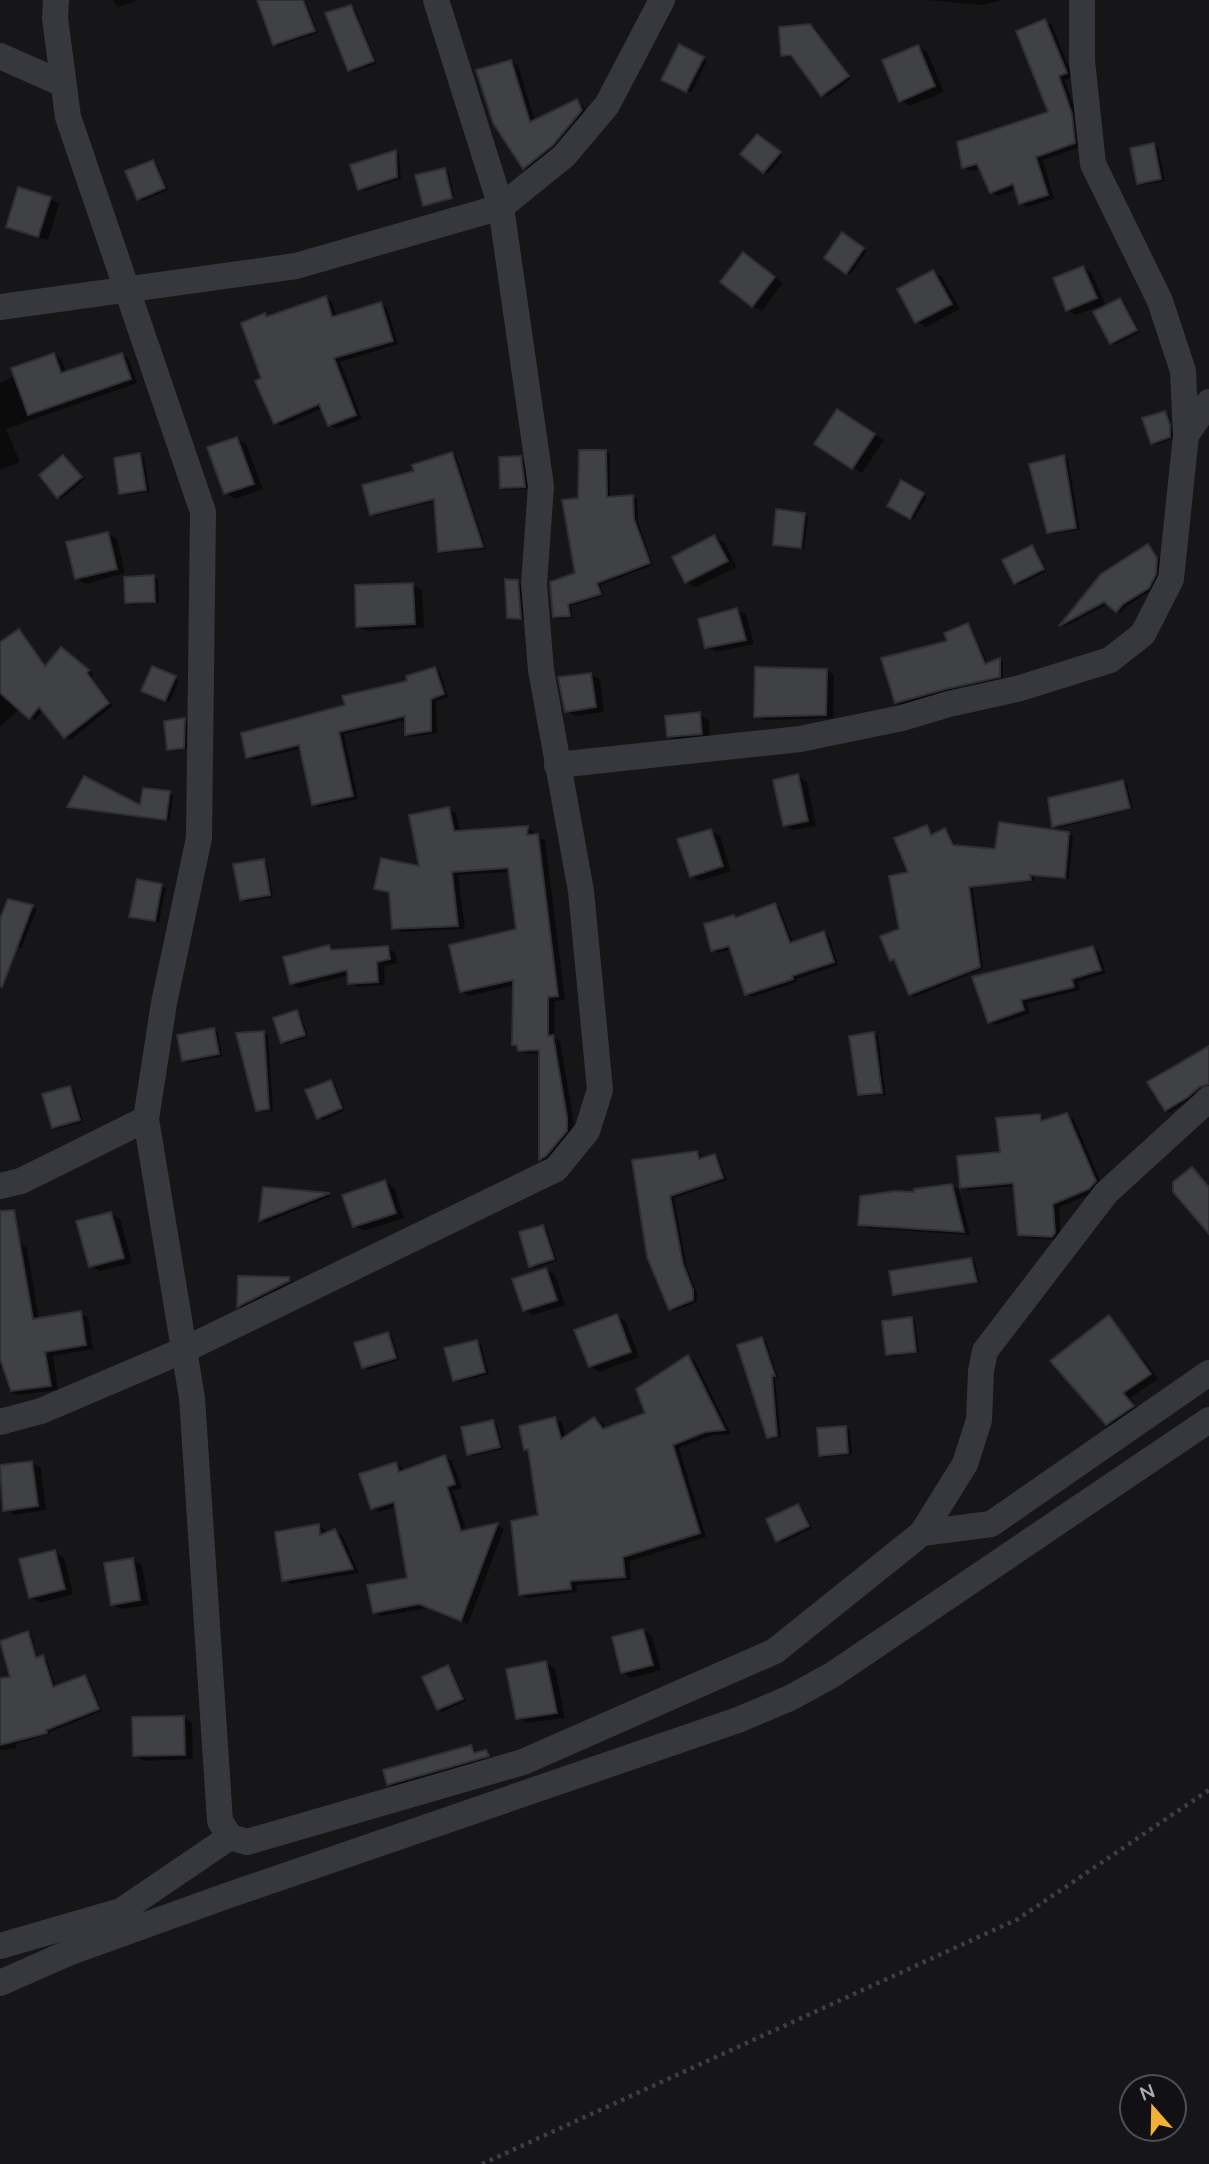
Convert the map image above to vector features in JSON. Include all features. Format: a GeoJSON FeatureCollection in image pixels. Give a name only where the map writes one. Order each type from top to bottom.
{"type":"FeatureCollection","features":[{"type":"Feature","properties":{"kind":"street"},"geometry":{"type":"LineString","coordinates":[[56,0],[55,18],[68,117],[203,512],[199,838],[164,1003],[146,1119],[192,1398],[220,1821],[230,1837],[247,1842],[523,1762],[775,1651],[922,1533],[965,1464],[979,1420],[981,1371],[985,1351],[1107,1193],[1209,1099]]}},
{"type":"Feature","properties":{"kind":"street"},"geometry":{"type":"LineString","coordinates":[[0,1422],[41,1411],[184,1350],[556,1170],[587,1131],[600,1090],[581,891],[556,765],[541,670],[534,584],[541,485],[501,207],[436,0]]}},
{"type":"Feature","properties":{"kind":"street"},"geometry":{"type":"LineString","coordinates":[[0,307],[296,266],[501,207],[564,156],[607,105],[662,0]]}},
{"type":"Feature","properties":{"kind":"street"},"geometry":{"type":"LineString","coordinates":[[556,765],[800,739],[902,718],[1017,689],[1110,660],[1143,634],[1171,579],[1186,435],[1183,371],[1160,301],[1093,164],[1082,61],[1082,0]]}},
{"type":"Feature","properties":{"kind":"street"},"geometry":{"type":"LineString","coordinates":[[0,56],[63,84]]}},
{"type":"Feature","properties":{"kind":"street"},"geometry":{"type":"LineString","coordinates":[[1186,435],[1209,402]]}},
{"type":"Feature","properties":{"kind":"street"},"geometry":{"type":"LineString","coordinates":[[0,1186],[21,1181],[146,1119]]}},
{"type":"Feature","properties":{"kind":"street"},"geometry":{"type":"LineString","coordinates":[[922,1533],[991,1524],[1209,1373]]}},
{"type":"Feature","properties":{"kind":"street"},"geometry":{"type":"LineString","coordinates":[[0,1983],[68,1953],[738,1720],[790,1698],[832,1675],[1209,1420]]}},
{"type":"Feature","properties":{"kind":"street"},"geometry":{"type":"LineString","coordinates":[[0,1946],[121,1911],[230,1837]]}},
{"type":"Feature","properties":{"kind":"path"},"geometry":{"type":"LineString","coordinates":[[482,2164],[1017,1919],[1209,1790]]}},
{"type":"Feature","properties":{"kind":"building"},"geometry":{"type":"Polygon","coordinates":[[[257,0],[303,0],[315,31],[273,45],[257,0]]]}},
{"type":"Feature","properties":{"kind":"building"},"geometry":{"type":"Polygon","coordinates":[[[351,5],[374,61],[348,71],[325,13],[351,5]]]}},
{"type":"Feature","properties":{"kind":"building"},"geometry":{"type":"Polygon","coordinates":[[[1045,19],[1067,73],[1059,76],[1072,114],[1075,143],[1036,157],[1048,195],[1019,204],[1013,184],[990,193],[977,164],[962,168],[957,142],[1048,112],[1016,31],[1045,19]]]}},
{"type":"Feature","properties":{"kind":"building"},"geometry":{"type":"Polygon","coordinates":[[[810,24],[849,76],[821,96],[791,55],[781,56],[779,27],[810,24]]]}},
{"type":"Feature","properties":{"kind":"building"},"geometry":{"type":"Polygon","coordinates":[[[679,44],[704,57],[686,92],[661,80],[679,44]]]}},
{"type":"Feature","properties":{"kind":"building"},"geometry":{"type":"Polygon","coordinates":[[[918,45],[935,86],[899,102],[882,60],[918,45]]]}},
{"type":"Feature","properties":{"kind":"building"},"geometry":{"type":"Polygon","coordinates":[[[511,60],[530,122],[577,99],[582,110],[553,145],[523,169],[493,123],[476,70],[511,60]]]}},
{"type":"Feature","properties":{"kind":"building"},"geometry":{"type":"Polygon","coordinates":[[[757,134],[781,152],[763,173],[740,154],[757,134]]]}},
{"type":"Feature","properties":{"kind":"building"},"geometry":{"type":"Polygon","coordinates":[[[1154,143],[1161,179],[1137,184],[1130,148],[1154,143]]]}},
{"type":"Feature","properties":{"kind":"building"},"geometry":{"type":"Polygon","coordinates":[[[396,150],[397,177],[358,190],[350,165],[396,150]]]}},
{"type":"Feature","properties":{"kind":"building"},"geometry":{"type":"Polygon","coordinates":[[[153,160],[165,188],[137,200],[125,171],[153,160]]]}},
{"type":"Feature","properties":{"kind":"building"},"geometry":{"type":"Polygon","coordinates":[[[445,168],[452,198],[423,206],[415,175],[445,168]]]}},
{"type":"Feature","properties":{"kind":"building"},"geometry":{"type":"Polygon","coordinates":[[[18,187],[51,197],[38,237],[6,227],[18,187]]]}},
{"type":"Feature","properties":{"kind":"building"},"geometry":{"type":"Polygon","coordinates":[[[842,232],[864,248],[846,274],[824,258],[842,232]]]}},
{"type":"Feature","properties":{"kind":"building"},"geometry":{"type":"Polygon","coordinates":[[[743,252],[775,277],[752,307],[720,282],[743,252]]]}},
{"type":"Feature","properties":{"kind":"building"},"geometry":{"type":"Polygon","coordinates":[[[1083,266],[1097,298],[1066,311],[1053,278],[1083,266]]]}},
{"type":"Feature","properties":{"kind":"building"},"geometry":{"type":"Polygon","coordinates":[[[933,270],[952,304],[915,323],[897,289],[933,270]]]}},
{"type":"Feature","properties":{"kind":"building"},"geometry":{"type":"Polygon","coordinates":[[[326,296],[332,317],[381,302],[393,341],[334,358],[356,415],[328,426],[319,404],[274,424],[255,381],[261,378],[241,323],[265,313],[266,317],[326,296]]]}},
{"type":"Feature","properties":{"kind":"building"},"geometry":{"type":"Polygon","coordinates":[[[1120,298],[1137,330],[1110,344],[1093,312],[1120,298]]]}},
{"type":"Feature","properties":{"kind":"building"},"geometry":{"type":"Polygon","coordinates":[[[54,353],[61,373],[122,353],[131,379],[28,415],[11,368],[54,353]]]}},
{"type":"Feature","properties":{"kind":"building"},"geometry":{"type":"Polygon","coordinates":[[[837,409],[875,434],[852,469],[814,444],[837,409]]]}},
{"type":"Feature","properties":{"kind":"building"},"geometry":{"type":"Polygon","coordinates":[[[1165,411],[1170,425],[1170,437],[1151,444],[1142,418],[1165,411]]]}},
{"type":"Feature","properties":{"kind":"building"},"geometry":{"type":"Polygon","coordinates":[[[237,437],[254,484],[224,494],[207,447],[237,437]]]}},
{"type":"Feature","properties":{"kind":"building"},"geometry":{"type":"Polygon","coordinates":[[[579,450],[606,450],[607,497],[633,495],[634,519],[650,563],[597,583],[601,594],[568,604],[570,616],[553,617],[550,582],[575,573],[562,500],[578,498],[579,450]]]}},
{"type":"Feature","properties":{"kind":"building"},"geometry":{"type":"Polygon","coordinates":[[[452,452],[483,547],[438,552],[434,499],[370,515],[362,485],[414,471],[412,465],[452,452]]]}},
{"type":"Feature","properties":{"kind":"building"},"geometry":{"type":"Polygon","coordinates":[[[140,453],[146,490],[119,494],[114,458],[140,453]]]}},
{"type":"Feature","properties":{"kind":"building"},"geometry":{"type":"Polygon","coordinates":[[[63,455],[82,477],[57,498],[39,475],[63,455]]]}},
{"type":"Feature","properties":{"kind":"building"},"geometry":{"type":"Polygon","coordinates":[[[1064,455],[1076,528],[1047,533],[1029,464],[1064,455]]]}},
{"type":"Feature","properties":{"kind":"building"},"geometry":{"type":"Polygon","coordinates":[[[521,456],[525,487],[500,488],[499,457],[521,456]]]}},
{"type":"Feature","properties":{"kind":"building"},"geometry":{"type":"Polygon","coordinates":[[[901,480],[924,493],[910,519],[887,506],[901,480]]]}},
{"type":"Feature","properties":{"kind":"building"},"geometry":{"type":"Polygon","coordinates":[[[776,509],[805,513],[801,548],[773,545],[776,509]]]}},
{"type":"Feature","properties":{"kind":"building"},"geometry":{"type":"Polygon","coordinates":[[[108,532],[117,569],[75,579],[66,542],[108,532]]]}},
{"type":"Feature","properties":{"kind":"building"},"geometry":{"type":"Polygon","coordinates":[[[714,535],[728,561],[685,583],[672,557],[714,535]]]}},
{"type":"Feature","properties":{"kind":"building"},"geometry":{"type":"Polygon","coordinates":[[[1148,544],[1157,558],[1156,574],[1149,588],[1123,604],[1116,612],[1104,602],[1059,626],[1101,574],[1148,544]]]}},
{"type":"Feature","properties":{"kind":"building"},"geometry":{"type":"Polygon","coordinates":[[[1032,545],[1044,569],[1014,584],[1002,560],[1032,545]]]}},
{"type":"Feature","properties":{"kind":"building"},"geometry":{"type":"Polygon","coordinates":[[[154,575],[155,602],[125,603],[124,577],[154,575]]]}},
{"type":"Feature","properties":{"kind":"building"},"geometry":{"type":"Polygon","coordinates":[[[505,579],[518,580],[521,619],[507,618],[505,579]]]}},
{"type":"Feature","properties":{"kind":"building"},"geometry":{"type":"Polygon","coordinates":[[[413,583],[415,624],[356,627],[355,585],[413,583]]]}},
{"type":"Feature","properties":{"kind":"building"},"geometry":{"type":"Polygon","coordinates":[[[737,608],[746,640],[705,648],[698,619],[737,608]]]}},
{"type":"Feature","properties":{"kind":"building"},"geometry":{"type":"Polygon","coordinates":[[[968,623],[985,664],[1000,658],[1000,677],[895,703],[881,658],[947,641],[944,633],[968,623]]]}},
{"type":"Feature","properties":{"kind":"building"},"geometry":{"type":"Polygon","coordinates":[[[19,629],[45,666],[61,647],[89,670],[87,673],[109,703],[64,738],[39,707],[29,719],[0,693],[0,642],[19,629]]]}},
{"type":"Feature","properties":{"kind":"building"},"geometry":{"type":"Polygon","coordinates":[[[152,666],[176,676],[165,701],[141,691],[152,666]]]}},
{"type":"Feature","properties":{"kind":"building"},"geometry":{"type":"Polygon","coordinates":[[[435,667],[444,694],[431,699],[431,731],[405,735],[405,716],[339,732],[353,796],[312,805],[299,745],[246,758],[241,733],[345,705],[342,696],[407,681],[406,676],[435,667]]]}},
{"type":"Feature","properties":{"kind":"building"},"geometry":{"type":"Polygon","coordinates":[[[755,667],[827,669],[826,715],[754,717],[755,667]]]}},
{"type":"Feature","properties":{"kind":"building"},"geometry":{"type":"Polygon","coordinates":[[[591,673],[596,707],[565,712],[558,677],[591,673]]]}},
{"type":"Feature","properties":{"kind":"building"},"geometry":{"type":"Polygon","coordinates":[[[700,712],[702,734],[667,737],[665,716],[700,712]]]}},
{"type":"Feature","properties":{"kind":"building"},"geometry":{"type":"Polygon","coordinates":[[[185,718],[184,748],[167,750],[164,721],[185,718]]]}},
{"type":"Feature","properties":{"kind":"building"},"geometry":{"type":"Polygon","coordinates":[[[798,774],[808,821],[783,826],[773,780],[798,774]]]}},
{"type":"Feature","properties":{"kind":"building"},"geometry":{"type":"Polygon","coordinates":[[[84,776],[140,805],[143,788],[170,791],[166,820],[67,807],[84,776]]]}},
{"type":"Feature","properties":{"kind":"building"},"geometry":{"type":"Polygon","coordinates":[[[1123,780],[1130,808],[1052,827],[1048,798],[1123,780]]]}},
{"type":"Feature","properties":{"kind":"building"},"geometry":{"type":"Polygon","coordinates":[[[449,807],[454,831],[528,826],[527,835],[538,834],[558,996],[548,997],[548,1036],[553,1035],[567,1117],[567,1131],[546,1156],[539,1160],[539,1050],[518,1051],[517,1045],[512,1045],[513,980],[460,992],[449,945],[516,929],[508,868],[452,872],[458,926],[392,929],[389,892],[374,889],[381,858],[419,866],[409,815],[449,807]]]}},
{"type":"Feature","properties":{"kind":"building"},"geometry":{"type":"Polygon","coordinates":[[[999,822],[1069,832],[1065,878],[1030,875],[1031,880],[969,887],[980,967],[909,995],[894,959],[890,961],[880,936],[899,929],[889,876],[908,872],[894,838],[927,825],[931,835],[945,828],[953,845],[995,849],[999,822]]]}},
{"type":"Feature","properties":{"kind":"building"},"geometry":{"type":"Polygon","coordinates":[[[711,829],[723,866],[690,877],[677,839],[711,829]]]}},
{"type":"Feature","properties":{"kind":"building"},"geometry":{"type":"Polygon","coordinates":[[[264,859],[270,895],[240,900],[233,864],[264,859]]]}},
{"type":"Feature","properties":{"kind":"building"},"geometry":{"type":"Polygon","coordinates":[[[137,879],[162,884],[155,921],[129,917],[137,879]]]}},
{"type":"Feature","properties":{"kind":"building"},"geometry":{"type":"Polygon","coordinates":[[[8,899],[33,905],[2,987],[0,919],[8,899]]]}},
{"type":"Feature","properties":{"kind":"building"},"geometry":{"type":"Polygon","coordinates":[[[775,903],[790,943],[824,931],[834,962],[745,995],[729,946],[711,951],[704,924],[734,915],[735,918],[775,903]]]}},
{"type":"Feature","properties":{"kind":"building"},"geometry":{"type":"Polygon","coordinates":[[[329,945],[331,950],[388,946],[390,959],[377,962],[378,982],[348,984],[347,970],[290,984],[283,957],[329,945]]]}},
{"type":"Feature","properties":{"kind":"building"},"geometry":{"type":"Polygon","coordinates":[[[1093,946],[1101,970],[1072,979],[1074,987],[1021,1000],[1024,1010],[988,1023],[972,977],[1093,946]]]}},
{"type":"Feature","properties":{"kind":"building"},"geometry":{"type":"Polygon","coordinates":[[[297,1010],[305,1035],[281,1043],[273,1018],[297,1010]]]}},
{"type":"Feature","properties":{"kind":"building"},"geometry":{"type":"Polygon","coordinates":[[[214,1028],[219,1054],[182,1061],[177,1035],[214,1028]]]}},
{"type":"Feature","properties":{"kind":"building"},"geometry":{"type":"Polygon","coordinates":[[[264,1031],[269,1109],[256,1111],[236,1033],[264,1031]]]}},
{"type":"Feature","properties":{"kind":"building"},"geometry":{"type":"Polygon","coordinates":[[[874,1032],[882,1093],[858,1095],[849,1036],[874,1032]]]}},
{"type":"Feature","properties":{"kind":"building"},"geometry":{"type":"Polygon","coordinates":[[[1209,1046],[1209,1084],[1199,1087],[1165,1111],[1147,1082],[1209,1046]]]}},
{"type":"Feature","properties":{"kind":"building"},"geometry":{"type":"Polygon","coordinates":[[[331,1080],[342,1108],[317,1119],[305,1090],[331,1080]]]}},
{"type":"Feature","properties":{"kind":"building"},"geometry":{"type":"Polygon","coordinates":[[[70,1086],[80,1120],[52,1128],[42,1094],[70,1086]]]}},
{"type":"Feature","properties":{"kind":"building"},"geometry":{"type":"Polygon","coordinates":[[[1067,1113],[1096,1181],[1089,1189],[1053,1204],[1055,1233],[1052,1237],[1018,1235],[1013,1183],[960,1188],[957,1156],[1000,1152],[996,1118],[1040,1114],[1041,1121],[1067,1113]]]}},
{"type":"Feature","properties":{"kind":"building"},"geometry":{"type":"Polygon","coordinates":[[[697,1151],[699,1159],[715,1154],[723,1178],[670,1196],[683,1264],[693,1290],[693,1300],[669,1310],[647,1257],[632,1160],[697,1151]]]}},
{"type":"Feature","properties":{"kind":"building"},"geometry":{"type":"Polygon","coordinates":[[[1192,1167],[1209,1187],[1209,1234],[1173,1192],[1173,1182],[1192,1167]]]}},
{"type":"Feature","properties":{"kind":"building"},"geometry":{"type":"Polygon","coordinates":[[[385,1180],[396,1213],[353,1227],[342,1195],[385,1180]]]}},
{"type":"Feature","properties":{"kind":"building"},"geometry":{"type":"Polygon","coordinates":[[[952,1184],[964,1232],[858,1225],[860,1196],[896,1191],[914,1192],[914,1189],[952,1184]]]}},
{"type":"Feature","properties":{"kind":"building"},"geometry":{"type":"Polygon","coordinates":[[[263,1187],[330,1193],[259,1221],[263,1187]]]}},
{"type":"Feature","properties":{"kind":"building"},"geometry":{"type":"Polygon","coordinates":[[[14,1210],[33,1319],[81,1311],[86,1345],[45,1352],[51,1386],[11,1391],[0,1359],[0,1211],[14,1210]]]}},
{"type":"Feature","properties":{"kind":"building"},"geometry":{"type":"Polygon","coordinates":[[[111,1212],[124,1258],[89,1267],[76,1221],[111,1212]]]}},
{"type":"Feature","properties":{"kind":"building"},"geometry":{"type":"Polygon","coordinates":[[[543,1225],[554,1259],[529,1267],[519,1232],[543,1225]]]}},
{"type":"Feature","properties":{"kind":"building"},"geometry":{"type":"Polygon","coordinates":[[[971,1258],[977,1282],[893,1295],[889,1271],[971,1258]]]}},
{"type":"Feature","properties":{"kind":"building"},"geometry":{"type":"Polygon","coordinates":[[[546,1268],[557,1300],[523,1311],[512,1279],[546,1268]]]}},
{"type":"Feature","properties":{"kind":"building"},"geometry":{"type":"Polygon","coordinates":[[[238,1276],[289,1277],[289,1281],[237,1307],[238,1276]]]}},
{"type":"Feature","properties":{"kind":"building"},"geometry":{"type":"Polygon","coordinates":[[[617,1314],[631,1352],[589,1367],[574,1330],[617,1314]]]}},
{"type":"Feature","properties":{"kind":"building"},"geometry":{"type":"Polygon","coordinates":[[[1109,1315],[1151,1374],[1123,1393],[1134,1406],[1106,1425],[1050,1361],[1109,1315]]]}},
{"type":"Feature","properties":{"kind":"building"},"geometry":{"type":"Polygon","coordinates":[[[912,1317],[916,1352],[886,1355],[882,1321],[912,1317]]]}},
{"type":"Feature","properties":{"kind":"building"},"geometry":{"type":"Polygon","coordinates":[[[388,1332],[396,1358],[362,1368],[354,1343],[388,1332]]]}},
{"type":"Feature","properties":{"kind":"building"},"geometry":{"type":"Polygon","coordinates":[[[762,1337],[775,1376],[772,1376],[777,1436],[767,1438],[737,1345],[762,1337]]]}},
{"type":"Feature","properties":{"kind":"building"},"geometry":{"type":"Polygon","coordinates":[[[477,1340],[485,1372],[453,1381],[444,1348],[477,1340]]]}},
{"type":"Feature","properties":{"kind":"building"},"geometry":{"type":"Polygon","coordinates":[[[688,1355],[725,1430],[705,1432],[673,1445],[700,1533],[623,1557],[625,1577],[570,1581],[571,1589],[519,1595],[511,1521],[538,1515],[528,1449],[524,1450],[519,1426],[555,1417],[561,1439],[594,1417],[603,1429],[645,1413],[636,1389],[688,1355]]]}},
{"type":"Feature","properties":{"kind":"building"},"geometry":{"type":"Polygon","coordinates":[[[493,1420],[500,1447],[467,1455],[461,1427],[493,1420]]]}},
{"type":"Feature","properties":{"kind":"building"},"geometry":{"type":"Polygon","coordinates":[[[846,1426],[848,1453],[819,1456],[817,1428],[846,1426]]]}},
{"type":"Feature","properties":{"kind":"building"},"geometry":{"type":"Polygon","coordinates":[[[445,1455],[455,1484],[447,1487],[461,1531],[498,1523],[461,1621],[419,1604],[373,1613],[367,1585],[407,1578],[394,1502],[371,1509],[359,1474],[396,1462],[399,1472],[445,1455]]]}},
{"type":"Feature","properties":{"kind":"building"},"geometry":{"type":"Polygon","coordinates":[[[32,1461],[38,1506],[3,1511],[0,1465],[32,1461]]]}},
{"type":"Feature","properties":{"kind":"building"},"geometry":{"type":"Polygon","coordinates":[[[798,1504],[809,1526],[776,1542],[766,1519],[798,1504]]]}},
{"type":"Feature","properties":{"kind":"building"},"geometry":{"type":"Polygon","coordinates":[[[319,1524],[320,1535],[335,1529],[353,1569],[282,1581],[275,1532],[319,1524]]]}},
{"type":"Feature","properties":{"kind":"building"},"geometry":{"type":"Polygon","coordinates":[[[55,1550],[65,1589],[29,1598],[19,1559],[55,1550]]]}},
{"type":"Feature","properties":{"kind":"building"},"geometry":{"type":"Polygon","coordinates":[[[133,1558],[140,1600],[111,1605],[104,1563],[133,1558]]]}},
{"type":"Feature","properties":{"kind":"building"},"geometry":{"type":"Polygon","coordinates":[[[643,1629],[653,1665],[621,1673],[612,1637],[643,1629]]]}},
{"type":"Feature","properties":{"kind":"building"},"geometry":{"type":"Polygon","coordinates":[[[28,1631],[36,1658],[43,1655],[53,1687],[85,1675],[99,1709],[46,1730],[47,1733],[0,1745],[0,1678],[10,1677],[0,1641],[28,1631]]]}},
{"type":"Feature","properties":{"kind":"building"},"geometry":{"type":"Polygon","coordinates":[[[546,1661],[557,1713],[516,1719],[506,1669],[546,1661]]]}},
{"type":"Feature","properties":{"kind":"building"},"geometry":{"type":"Polygon","coordinates":[[[448,1665],[463,1699],[437,1710],[422,1677],[448,1665]]]}},
{"type":"Feature","properties":{"kind":"building"},"geometry":{"type":"Polygon","coordinates":[[[184,1716],[185,1755],[133,1756],[132,1717],[184,1716]]]}},
{"type":"Feature","properties":{"kind":"building"},"geometry":{"type":"Polygon","coordinates":[[[471,1745],[474,1753],[486,1750],[489,1756],[387,1785],[383,1770],[471,1745]]]}}]}
